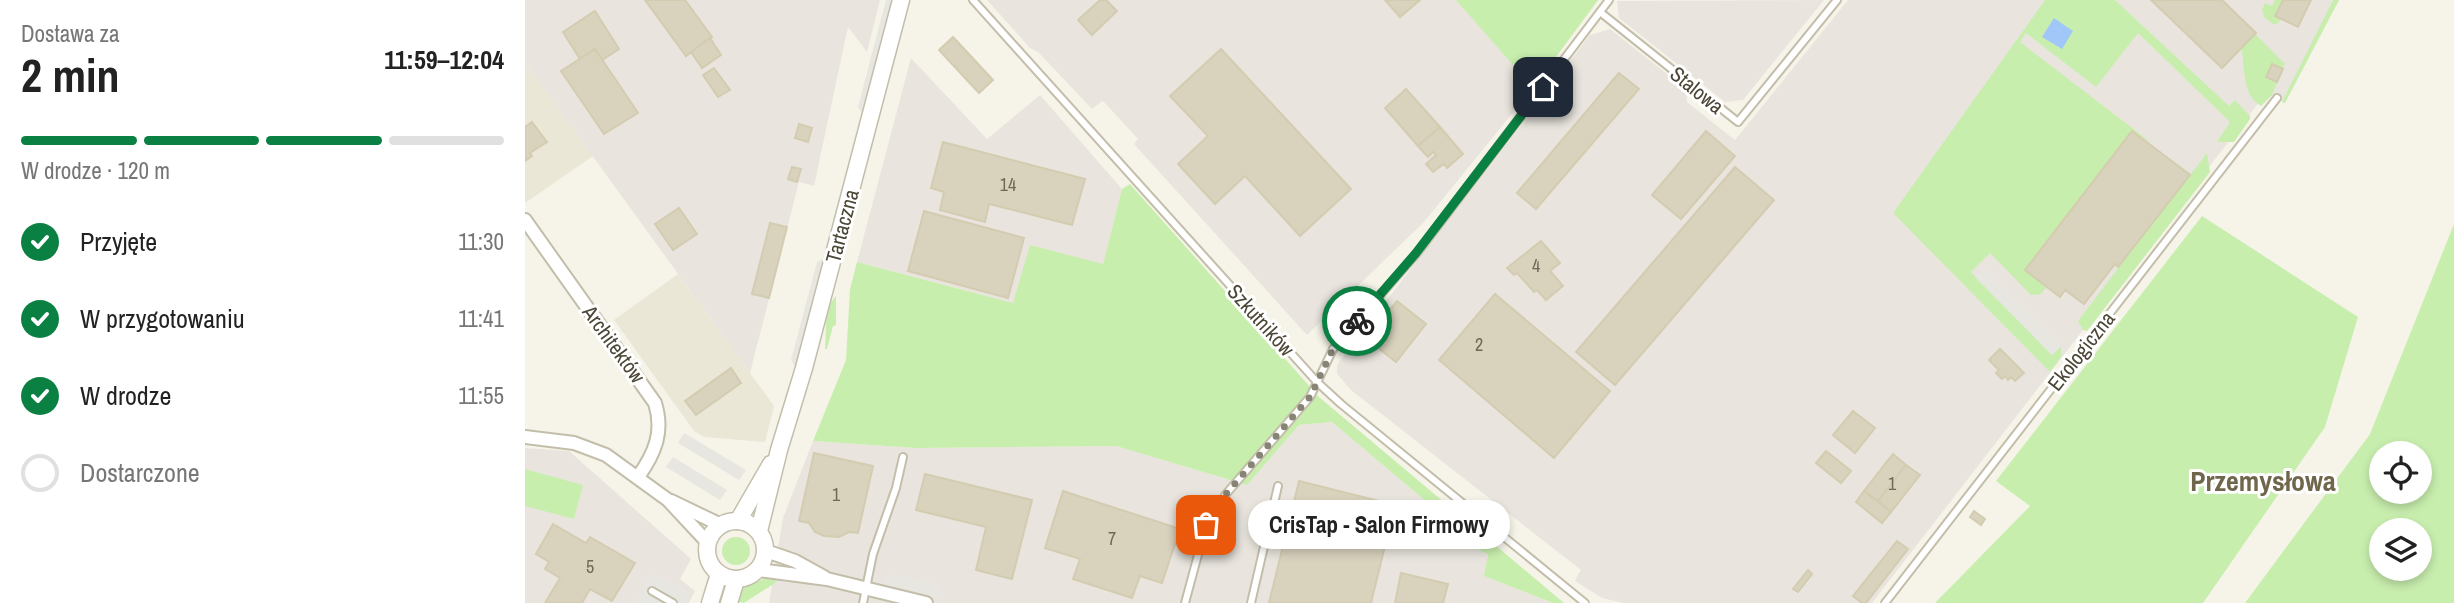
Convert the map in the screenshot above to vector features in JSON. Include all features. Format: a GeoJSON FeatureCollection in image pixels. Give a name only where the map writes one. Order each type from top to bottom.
{"type":"FeatureCollection","features":[{"type":"Feature","properties":{"kind":"street","name":"Tartaczna"},"geometry":{"type":"LineString","coordinates":[[759,531],[901,0]]}},
{"type":"Feature","properties":{"kind":"street","name":"Architektów"},"geometry":{"type":"LineString","coordinates":[[525,220],[655,404],[659,415],[658,441],[650,461],[638,477]]}},
{"type":"Feature","properties":{"kind":"street"},"geometry":{"type":"LineString","coordinates":[[525,438],[566,441],[606,454],[668,500],[708,543]]}},
{"type":"Feature","properties":{"kind":"street","name":"Tartaczna"},"geometry":{"type":"LineString","coordinates":[[738,521],[779,450]]}},
{"type":"Feature","properties":{"kind":"street"},"geometry":{"type":"LineString","coordinates":[[668,500],[721,525]]}},
{"type":"Feature","properties":{"kind":"street"},"geometry":{"type":"LineString","coordinates":[[738,521],[750,524],[759,531],[766,551],[759,570],[748,578],[736,580],[719,574],[711,566],[707,554],[713,533],[721,525],[738,521]]}},
{"type":"Feature","properties":{"kind":"street"},"geometry":{"type":"LineString","coordinates":[[766,551],[795,561],[827,579]]}},
{"type":"Feature","properties":{"kind":"street"},"geometry":{"type":"LineString","coordinates":[[759,570],[827,579],[926,603]]}},
{"type":"Feature","properties":{"kind":"street"},"geometry":{"type":"LineString","coordinates":[[711,603],[719,574]]}},
{"type":"Feature","properties":{"kind":"street"},"geometry":{"type":"LineString","coordinates":[[729,603],[736,580]]}},
{"type":"Feature","properties":{"kind":"lane","name":"Szkutników"},"geometry":{"type":"LineString","coordinates":[[973,0],[1317,382],[1351,413],[1585,603]]}},
{"type":"Feature","properties":{"kind":"lane"},"geometry":{"type":"LineString","coordinates":[[1185,603],[1206,525],[1226,494],[1310,397],[1333,349],[1416,253],[1609,0]]}},
{"type":"Feature","properties":{"kind":"lane","name":"Stalowa"},"geometry":{"type":"LineString","coordinates":[[1600,12],[1738,122],[1837,0]]}},
{"type":"Feature","properties":{"kind":"lane","name":"Ekologiczna"},"geometry":{"type":"LineString","coordinates":[[1885,603],[2277,98]]}},
{"type":"Feature","properties":{"kind":"lane"},"geometry":{"type":"LineString","coordinates":[[863,603],[873,554],[896,488],[903,457]]}},
{"type":"Feature","properties":{"kind":"lane"},"geometry":{"type":"LineString","coordinates":[[1251,603],[1277,486]]}},
{"type":"Feature","properties":{"kind":"lane"},"geometry":{"type":"LineString","coordinates":[[652,591],[673,603]]}},
{"type":"Feature","properties":{"kind":"shaded area"},"geometry":{"type":"Polygon","coordinates":[[[525,0],[880,0],[867,52],[848,27],[814,186],[799,182],[750,373],[525,63],[525,0]]]}},
{"type":"Feature","properties":{"kind":"shaded area"},"geometry":{"type":"Polygon","coordinates":[[[886,0],[892,0],[862,114],[858,107],[886,0]]]}},
{"type":"Feature","properties":{"kind":"shaded area"},"geometry":{"type":"Polygon","coordinates":[[[987,0],[1598,0],[1533,88],[1424,222],[1307,335],[1134,144],[1138,139],[1105,103],[1102,101],[1092,109],[1038,52],[1030,48],[987,0]]]}},
{"type":"Feature","properties":{"kind":"shaded area"},"geometry":{"type":"Polygon","coordinates":[[[1824,0],[1743,100],[1725,102],[1619,18],[1617,1],[1824,0]]]}},
{"type":"Feature","properties":{"kind":"shaded area"},"geometry":{"type":"Polygon","coordinates":[[[1848,0],[2339,0],[2285,103],[2267,92],[1872,603],[1623,603],[1602,598],[1575,581],[1581,570],[1351,390],[1337,374],[1337,365],[1590,35],[1610,29],[1686,89],[1687,102],[1735,140],[1848,0]]]}},
{"type":"Feature","properties":{"kind":"shaded area"},"geometry":{"type":"Polygon","coordinates":[[[911,58],[987,139],[1040,95],[1122,189],[1103,265],[1013,303],[857,262],[911,58]]]}},
{"type":"Feature","properties":{"kind":"shaded area"},"geometry":{"type":"Polygon","coordinates":[[[525,63],[593,156],[525,203],[525,63]]]}},
{"type":"Feature","properties":{"kind":"shaded area"},"geometry":{"type":"Polygon","coordinates":[[[825,258],[796,368],[791,360],[817,262],[825,258]]]}},
{"type":"Feature","properties":{"kind":"shaded area"},"geometry":{"type":"Polygon","coordinates":[[[1984,268],[2061,346],[2052,355],[1975,277],[1984,268]]]}},
{"type":"Feature","properties":{"kind":"shaded area"},"geometry":{"type":"Polygon","coordinates":[[[678,274],[774,406],[765,442],[704,437],[694,431],[614,320],[678,274]]]}},
{"type":"Feature","properties":{"kind":"shaded area"},"geometry":{"type":"Polygon","coordinates":[[[1332,422],[1441,514],[1428,525],[1488,554],[1484,576],[1553,603],[769,603],[783,518],[813,441],[916,448],[1116,446],[1247,485],[1299,425],[1332,422]]]}},
{"type":"Feature","properties":{"kind":"shaded area"},"geometry":{"type":"Polygon","coordinates":[[[684,433],[746,470],[739,480],[678,443],[684,433]]]}},
{"type":"Feature","properties":{"kind":"shaded area"},"geometry":{"type":"Polygon","coordinates":[[[525,448],[569,451],[691,559],[680,579],[695,591],[689,603],[525,603],[525,448]]]}},
{"type":"Feature","properties":{"kind":"shaded area"},"geometry":{"type":"Polygon","coordinates":[[[673,457],[727,490],[720,500],[666,467],[673,457]]]}},
{"type":"Feature","properties":{"kind":"shaded area"},"geometry":{"type":"Polygon","coordinates":[[[651,572],[691,593],[686,603],[635,603],[651,572]]]}},
{"type":"Feature","properties":{"kind":"shaded area"},"geometry":{"type":"Polygon","coordinates":[[[887,573],[940,585],[941,598],[880,583],[885,582],[887,573]]]}},
{"type":"Feature","properties":{"kind":"green space"},"geometry":{"type":"Polygon","coordinates":[[[1456,0],[1598,0],[1533,88],[1456,0]]]}},
{"type":"Feature","properties":{"kind":"green space"},"geometry":{"type":"Polygon","coordinates":[[[2045,0],[2115,0],[2229,106],[2235,100],[2250,116],[2234,142],[2217,142],[2230,122],[2138,33],[2096,87],[2026,33],[2020,42],[2153,144],[2132,131],[2025,269],[2047,286],[2041,294],[2031,295],[1990,253],[1971,272],[2052,355],[2061,347],[2061,357],[2050,372],[1893,213],[2045,0]]]}},
{"type":"Feature","properties":{"kind":"green space"},"geometry":{"type":"Polygon","coordinates":[[[2275,0],[2283,0],[2275,15],[2281,19],[2274,25],[2264,17],[2262,10],[2265,3],[2272,6],[2275,0]]]}},
{"type":"Feature","properties":{"kind":"green space"},"geometry":{"type":"Polygon","coordinates":[[[2333,0],[2339,0],[2285,103],[2282,102],[2333,0]]]}},
{"type":"Feature","properties":{"kind":"green space"},"geometry":{"type":"Polygon","coordinates":[[[2250,29],[2285,64],[2272,95],[2261,106],[2249,93],[2246,85],[2239,40],[2250,29]]]}},
{"type":"Feature","properties":{"kind":"green space"},"geometry":{"type":"Polygon","coordinates":[[[2207,153],[2210,172],[2087,331],[2083,330],[2078,321],[2189,175],[2164,155],[2191,174],[2207,153]]]}},
{"type":"Feature","properties":{"kind":"green space"},"geometry":{"type":"Polygon","coordinates":[[[1130,184],[1319,397],[1564,603],[1553,603],[1484,576],[1488,554],[1427,525],[1441,514],[1332,422],[1299,425],[1247,485],[1116,446],[916,448],[813,441],[846,360],[850,289],[857,262],[1013,303],[1030,245],[1103,264],[1122,189],[1130,184]]]}},
{"type":"Feature","properties":{"kind":"green space"},"geometry":{"type":"Polygon","coordinates":[[[2202,216],[2358,317],[2325,427],[2203,603],[1935,603],[2030,506],[1996,481],[2202,216]]]}},
{"type":"Feature","properties":{"kind":"green space"},"geometry":{"type":"Polygon","coordinates":[[[2454,224],[2454,603],[2245,603],[2370,434],[2454,224]]]}},
{"type":"Feature","properties":{"kind":"green space"},"geometry":{"type":"Polygon","coordinates":[[[836,296],[836,325],[833,326],[825,349],[827,314],[836,296]]]}},
{"type":"Feature","properties":{"kind":"green space"},"geometry":{"type":"Polygon","coordinates":[[[525,469],[583,485],[574,519],[525,506],[525,469]]]}},
{"type":"Feature","properties":{"kind":"green space"},"geometry":{"type":"Polygon","coordinates":[[[736,537],[746,541],[750,551],[746,561],[736,565],[726,561],[722,551],[726,541],[736,537]]]}},
{"type":"Feature","properties":{"kind":"green space"},"geometry":{"type":"Polygon","coordinates":[[[768,577],[778,578],[775,583],[744,603],[735,601],[743,588],[768,577]]]}},
{"type":"Feature","properties":{"kind":"water"},"geometry":{"type":"Polygon","coordinates":[[[2054,18],[2073,31],[2062,49],[2042,37],[2054,18]]]}},
{"type":"Feature","properties":{"kind":"building"},"geometry":{"type":"Polygon","coordinates":[[[645,0],[685,0],[712,37],[686,56],[645,0]]]}},
{"type":"Feature","properties":{"kind":"building"},"geometry":{"type":"Polygon","coordinates":[[[1100,0],[1106,0],[1117,11],[1092,35],[1078,20],[1100,0]]]}},
{"type":"Feature","properties":{"kind":"building"},"geometry":{"type":"Polygon","coordinates":[[[1385,0],[1420,0],[1400,17],[1385,0]]]}},
{"type":"Feature","properties":{"kind":"building"},"geometry":{"type":"Polygon","coordinates":[[[2151,0],[2222,0],[2256,33],[2222,68],[2151,0]]]}},
{"type":"Feature","properties":{"kind":"building"},"geometry":{"type":"Polygon","coordinates":[[[2283,0],[2311,0],[2298,27],[2275,16],[2283,0]]]}},
{"type":"Feature","properties":{"kind":"building"},"geometry":{"type":"Polygon","coordinates":[[[595,11],[619,49],[602,60],[595,49],[580,59],[563,32],[595,11]]]}},
{"type":"Feature","properties":{"kind":"building"},"geometry":{"type":"Polygon","coordinates":[[[953,37],[993,80],[979,93],[939,50],[953,37]]]}},
{"type":"Feature","properties":{"kind":"building"},"geometry":{"type":"Polygon","coordinates":[[[710,38],[721,55],[702,68],[691,52],[710,38]]]}},
{"type":"Feature","properties":{"kind":"building"},"geometry":{"type":"Polygon","coordinates":[[[595,49],[638,113],[604,134],[561,71],[595,49]]]}},
{"type":"Feature","properties":{"kind":"building"},"geometry":{"type":"Polygon","coordinates":[[[1221,49],[1351,189],[1300,236],[1245,176],[1215,204],[1178,164],[1208,136],[1170,96],[1221,49]]]}},
{"type":"Feature","properties":{"kind":"building"},"geometry":{"type":"Polygon","coordinates":[[[2272,64],[2283,69],[2277,82],[2266,77],[2272,64]]]}},
{"type":"Feature","properties":{"kind":"building"},"geometry":{"type":"Polygon","coordinates":[[[714,68],[730,90],[718,97],[703,75],[714,68]]]}},
{"type":"Feature","properties":{"kind":"building"},"geometry":{"type":"Polygon","coordinates":[[[1619,73],[1639,89],[1536,209],[1517,193],[1619,73]]]}},
{"type":"Feature","properties":{"kind":"building"},"geometry":{"type":"Polygon","coordinates":[[[1406,89],[1440,127],[1418,146],[1385,108],[1406,89]]]}},
{"type":"Feature","properties":{"kind":"building"},"geometry":{"type":"Polygon","coordinates":[[[532,122],[547,142],[530,153],[532,156],[525,161],[525,127],[532,122]]]}},
{"type":"Feature","properties":{"kind":"building"},"geometry":{"type":"Polygon","coordinates":[[[799,124],[812,128],[808,142],[795,138],[799,124]]]}},
{"type":"Feature","properties":{"kind":"building"},"geometry":{"type":"Polygon","coordinates":[[[1440,127],[1463,154],[1447,168],[1444,164],[1433,172],[1426,164],[1436,155],[1433,152],[1428,157],[1418,146],[1440,127]]]}},
{"type":"Feature","properties":{"kind":"building"},"geometry":{"type":"Polygon","coordinates":[[[1706,131],[1735,156],[1681,219],[1652,195],[1706,131]]]}},
{"type":"Feature","properties":{"kind":"building"},"geometry":{"type":"Polygon","coordinates":[[[2132,131],[2190,175],[2118,267],[2115,264],[2084,304],[2065,290],[2060,297],[2025,270],[2132,131]]]}},
{"type":"Feature","properties":{"kind":"building"},"geometry":{"type":"Polygon","coordinates":[[[943,142],[1085,179],[1072,225],[989,204],[985,222],[940,210],[944,192],[931,188],[943,142]]]}},
{"type":"Feature","properties":{"kind":"building"},"geometry":{"type":"Polygon","coordinates":[[[792,167],[801,169],[797,182],[788,179],[792,167]]]}},
{"type":"Feature","properties":{"kind":"building"},"geometry":{"type":"Polygon","coordinates":[[[1735,167],[1774,200],[1615,385],[1576,352],[1735,167]]]}},
{"type":"Feature","properties":{"kind":"building"},"geometry":{"type":"Polygon","coordinates":[[[679,208],[697,234],[673,250],[655,224],[679,208]]]}},
{"type":"Feature","properties":{"kind":"building"},"geometry":{"type":"Polygon","coordinates":[[[924,211],[1024,238],[1008,298],[908,271],[924,211]]]}},
{"type":"Feature","properties":{"kind":"building"},"geometry":{"type":"Polygon","coordinates":[[[770,223],[787,227],[769,298],[752,294],[770,223]]]}},
{"type":"Feature","properties":{"kind":"building"},"geometry":{"type":"Polygon","coordinates":[[[1541,241],[1560,263],[1550,271],[1563,286],[1546,300],[1537,290],[1534,292],[1517,273],[1514,275],[1507,268],[1541,241]]]}},
{"type":"Feature","properties":{"kind":"building"},"geometry":{"type":"Polygon","coordinates":[[[1495,294],[1610,391],[1554,458],[1439,360],[1495,294]]]}},
{"type":"Feature","properties":{"kind":"building"},"geometry":{"type":"Polygon","coordinates":[[[1397,301],[1426,324],[1396,362],[1367,339],[1397,301]]]}},
{"type":"Feature","properties":{"kind":"building"},"geometry":{"type":"Polygon","coordinates":[[[2000,349],[2024,373],[2015,381],[2011,377],[2008,380],[2005,376],[2002,379],[1996,373],[1999,370],[1989,360],[2000,349]]]}},
{"type":"Feature","properties":{"kind":"building"},"geometry":{"type":"Polygon","coordinates":[[[731,368],[741,383],[696,415],[685,401],[731,368]]]}},
{"type":"Feature","properties":{"kind":"building"},"geometry":{"type":"Polygon","coordinates":[[[1853,411],[1875,428],[1855,453],[1833,435],[1853,411]]]}},
{"type":"Feature","properties":{"kind":"building"},"geometry":{"type":"Polygon","coordinates":[[[1826,451],[1851,471],[1841,483],[1816,463],[1826,451]]]}},
{"type":"Feature","properties":{"kind":"building"},"geometry":{"type":"Polygon","coordinates":[[[814,453],[873,466],[858,533],[849,532],[839,537],[824,536],[815,532],[809,523],[799,521],[814,453]]]}},
{"type":"Feature","properties":{"kind":"building"},"geometry":{"type":"Polygon","coordinates":[[[1893,454],[1906,465],[1878,501],[1864,491],[1893,454]]]}},
{"type":"Feature","properties":{"kind":"building"},"geometry":{"type":"Polygon","coordinates":[[[1906,465],[1920,475],[1891,512],[1878,501],[1906,465]]]}},
{"type":"Feature","properties":{"kind":"building"},"geometry":{"type":"Polygon","coordinates":[[[925,474],[1032,500],[1012,579],[976,570],[986,527],[916,510],[925,474]]]}},
{"type":"Feature","properties":{"kind":"building"},"geometry":{"type":"Polygon","coordinates":[[[1299,481],[1395,505],[1371,603],[1269,603],[1299,481]]]}},
{"type":"Feature","properties":{"kind":"building"},"geometry":{"type":"Polygon","coordinates":[[[1063,491],[1180,529],[1162,583],[1140,576],[1132,598],[1073,579],[1080,559],[1045,548],[1063,491]]]}},
{"type":"Feature","properties":{"kind":"building"},"geometry":{"type":"Polygon","coordinates":[[[1864,491],[1891,512],[1882,523],[1856,502],[1864,491]]]}},
{"type":"Feature","properties":{"kind":"building"},"geometry":{"type":"Polygon","coordinates":[[[1974,511],[1985,519],[1981,525],[1970,517],[1974,511]]]}},
{"type":"Feature","properties":{"kind":"building"},"geometry":{"type":"Polygon","coordinates":[[[553,524],[586,543],[590,537],[635,563],[612,601],[590,589],[582,603],[545,603],[560,578],[545,569],[549,562],[536,554],[553,524]]]}},
{"type":"Feature","properties":{"kind":"building"},"geometry":{"type":"Polygon","coordinates":[[[1897,541],[1908,549],[1866,603],[1862,603],[1853,596],[1897,541]]]}},
{"type":"Feature","properties":{"kind":"building"},"geometry":{"type":"Polygon","coordinates":[[[1808,570],[1812,574],[1798,592],[1793,589],[1808,570]]]}},
{"type":"Feature","properties":{"kind":"building"},"geometry":{"type":"Polygon","coordinates":[[[1401,573],[1448,584],[1443,603],[1395,603],[1401,573]]]}},
{"type":"Feature","properties":{"kind":"way so far"},"geometry":{"type":"LineString","coordinates":[[1206,525],[1226,494],[1310,397],[1333,349],[1357,321]]}},
{"type":"Feature","properties":{"kind":"place","name":"CrisTap - Salon Firmowy"},"geometry":{"type":"Point","coordinates":[1206,525]}},
{"type":"Feature","properties":{"kind":"district","name":"Przemysłowa"},"geometry":{"type":"Point","coordinates":[2263,481]}},
{"type":"Feature","properties":{"kind":"route"},"geometry":{"type":"LineString","coordinates":[[1357,321],[1416,253],[1543,87]]}}]}
